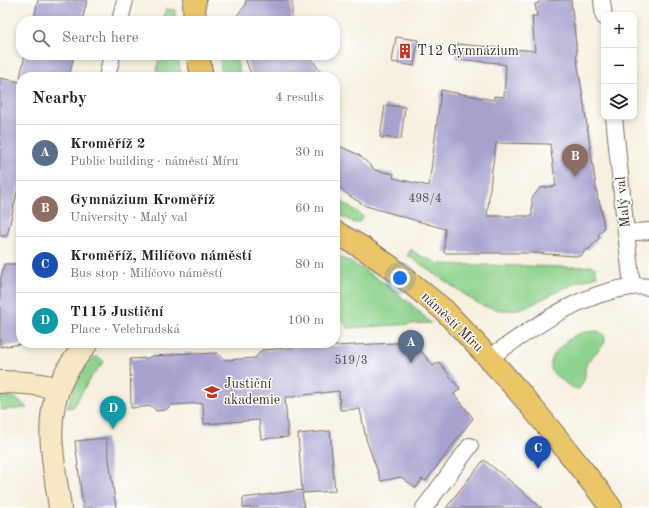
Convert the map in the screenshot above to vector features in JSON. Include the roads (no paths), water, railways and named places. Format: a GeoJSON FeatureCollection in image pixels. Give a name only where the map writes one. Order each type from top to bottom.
{"type":"FeatureCollection","features":[{"type":"Feature","properties":{"kind":"main road"},"geometry":{"type":"LineString","coordinates":[[195,0],[195,16]]}},
{"type":"Feature","properties":{"kind":"main road"},"geometry":{"type":"LineString","coordinates":[[199,60],[201,72]]}},
{"type":"Feature","properties":{"kind":"main road","name":"náměstí Míru"},"geometry":{"type":"LineString","coordinates":[[340,235],[363,248],[402,276],[444,310],[520,393],[611,508]]}},
{"type":"Feature","properties":{"kind":"main road"},"geometry":{"type":"LineString","coordinates":[[60,508],[51,441],[51,416],[58,389],[64,375],[83,348]]}},
{"type":"Feature","properties":{"kind":"main road"},"geometry":{"type":"LineString","coordinates":[[0,382],[28,383],[58,389]]}},
{"type":"Feature","properties":{"kind":"street"},"geometry":{"type":"LineString","coordinates":[[121,16],[125,0]]}},
{"type":"Feature","properties":{"kind":"street"},"geometry":{"type":"LineString","coordinates":[[602,0],[603,12]]}},
{"type":"Feature","properties":{"kind":"street"},"geometry":{"type":"LineString","coordinates":[[108,72],[111,60]]}},
{"type":"Feature","properties":{"kind":"street","name":"Malý val"},"geometry":{"type":"LineString","coordinates":[[614,120],[632,286]]}},
{"type":"Feature","properties":{"kind":"street"},"geometry":{"type":"LineString","coordinates":[[626,233],[649,231]]}},
{"type":"Feature","properties":{"kind":"street"},"geometry":{"type":"LineString","coordinates":[[489,358],[538,325],[574,304],[608,291],[632,286],[649,286]]}},
{"type":"Feature","properties":{"kind":"street"},"geometry":{"type":"LineString","coordinates":[[424,508],[470,446]]}},
{"type":"Feature","properties":{"kind":"place","name":"T12 Gymnázium"},"geometry":{"type":"Point","coordinates":[405,51]}},
{"type":"Feature","properties":{"kind":"place","name":"Gymnázium Kroměříž"},"geometry":{"type":"Point","coordinates":[575,177]}},
{"type":"Feature","properties":{"kind":"place","name":"Kroměříž 2"},"geometry":{"type":"Point","coordinates":[411,363]}},
{"type":"Feature","properties":{"kind":"place","name":"Justiční akademie"},"geometry":{"type":"Point","coordinates":[212,392]}},
{"type":"Feature","properties":{"kind":"place","name":"T115 Justiční"},"geometry":{"type":"Point","coordinates":[113,429]}},
{"type":"Feature","properties":{"kind":"place","name":"Kroměříž, Milíčovo náměstí"},"geometry":{"type":"Point","coordinates":[538,469]}}]}
